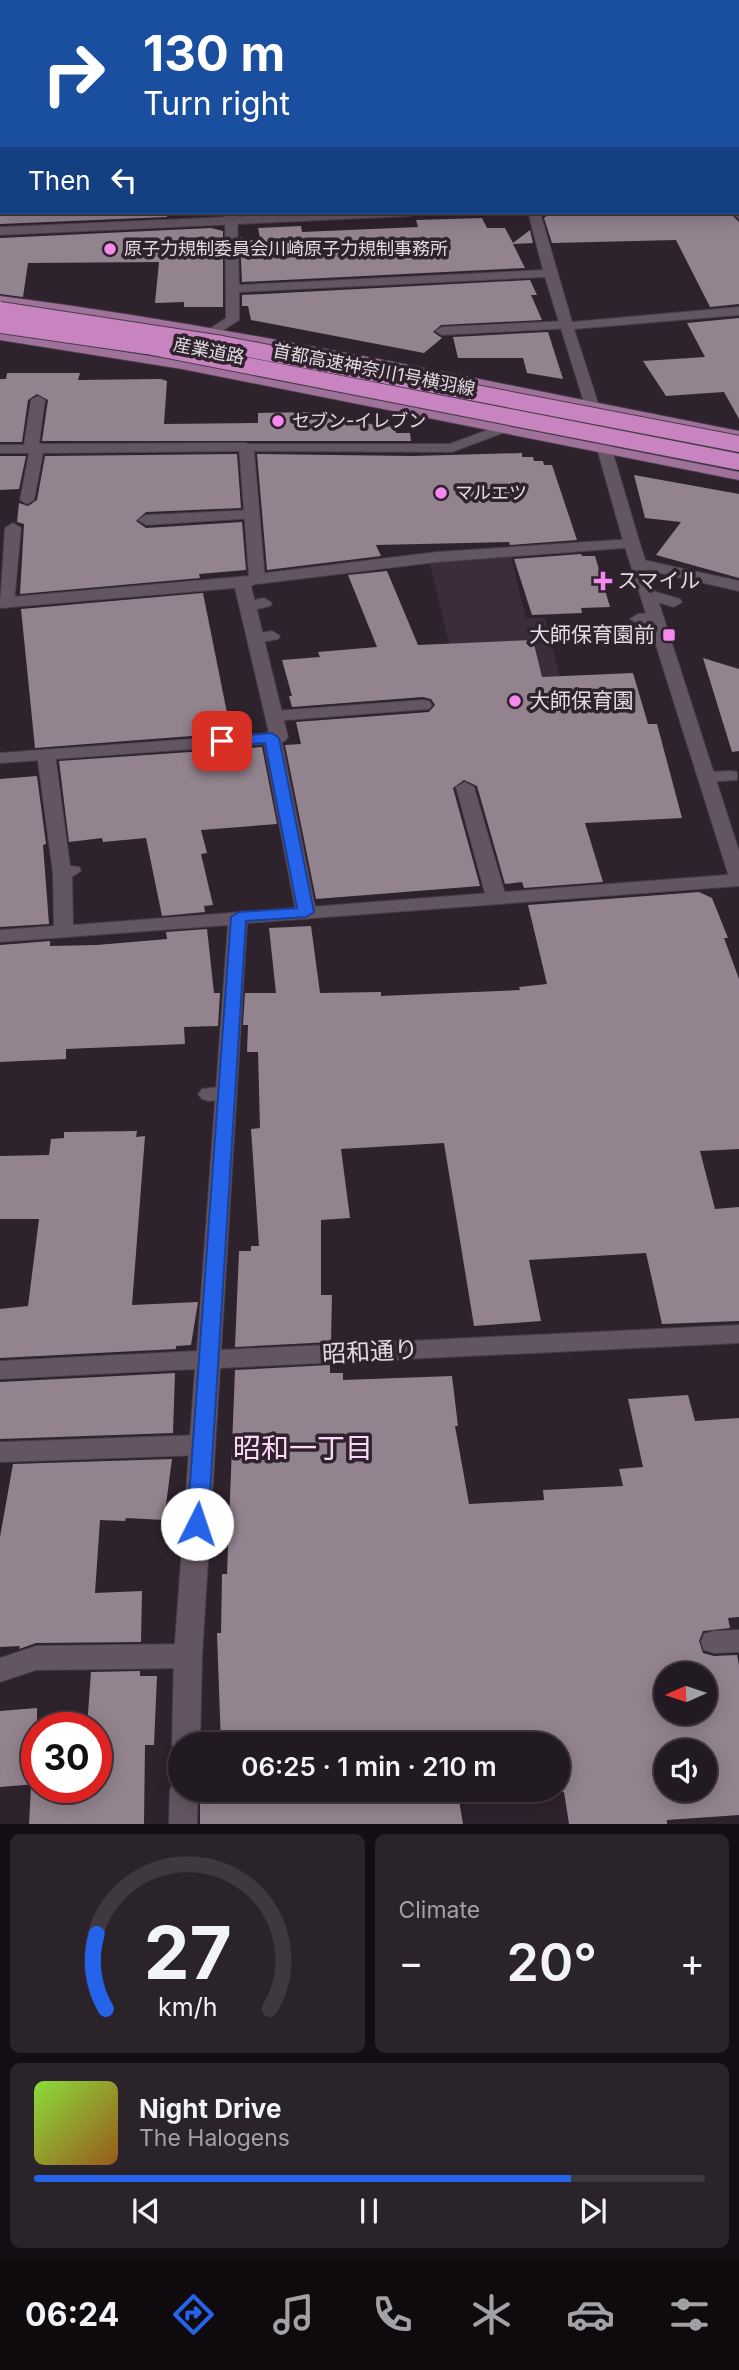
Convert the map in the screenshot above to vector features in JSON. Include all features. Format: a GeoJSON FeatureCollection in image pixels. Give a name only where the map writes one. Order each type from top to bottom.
{"type":"FeatureCollection","features":[{"type":"Feature","properties":{"kind":"highway","name":"首都高速神奈川1号横羽線"},"geometry":{"type":"LineString","coordinates":[[0,310],[222,344],[739,444]]}},
{"type":"Feature","properties":{"kind":"highway","name":"首都高速神奈川1号横羽線"},"geometry":{"type":"LineString","coordinates":[[0,325],[160,349],[739,462]]}},
{"type":"Feature","properties":{"kind":"main road","name":"産業道路"},"geometry":{"type":"LineString","coordinates":[[0,300],[100,313],[739,435]]}},
{"type":"Feature","properties":{"kind":"main road","name":"産業道路"},"geometry":{"type":"LineString","coordinates":[[0,335],[182,365],[739,476]]}},
{"type":"Feature","properties":{"kind":"street"},"geometry":{"type":"LineString","coordinates":[[0,231],[231,216],[320,214]]}},
{"type":"Feature","properties":{"kind":"street"},"geometry":{"type":"LineString","coordinates":[[0,936],[739,880],[632,544],[607,450],[550,273],[535,214]]}},
{"type":"Feature","properties":{"kind":"street"},"geometry":{"type":"LineString","coordinates":[[213,334],[233,320],[231,216]]}},
{"type":"Feature","properties":{"kind":"street"},"geometry":{"type":"LineString","coordinates":[[232,289],[550,273]]}},
{"type":"Feature","properties":{"kind":"street"},"geometry":{"type":"LineString","coordinates":[[442,331],[568,326],[739,311]]}},
{"type":"Feature","properties":{"kind":"street"},"geometry":{"type":"LineString","coordinates":[[27,500],[37,400]]}},
{"type":"Feature","properties":{"kind":"street"},"geometry":{"type":"LineString","coordinates":[[0,449],[452,448],[503,428]]}},
{"type":"Feature","properties":{"kind":"street"},"geometry":{"type":"LineString","coordinates":[[0,758],[279,737],[264,637],[250,581],[252,515],[246,447]]}},
{"type":"Feature","properties":{"kind":"street"},"geometry":{"type":"LineString","coordinates":[[146,520],[252,515]]}},
{"type":"Feature","properties":{"kind":"street"},"geometry":{"type":"LineString","coordinates":[[13,528],[3,603],[250,581],[437,557],[632,544]]}},
{"type":"Feature","properties":{"kind":"street"},"geometry":{"type":"LineString","coordinates":[[639,564],[739,586]]}},
{"type":"Feature","properties":{"kind":"street"},"geometry":{"type":"LineString","coordinates":[[649,595],[674,603]]}},
{"type":"Feature","properties":{"kind":"street"},"geometry":{"type":"LineString","coordinates":[[638,619],[656,618]]}},
{"type":"Feature","properties":{"kind":"street"},"geometry":{"type":"LineString","coordinates":[[274,716],[423,705]]}},
{"type":"Feature","properties":{"kind":"street"},"geometry":{"type":"LineString","coordinates":[[272,738],[306,912]]}},
{"type":"Feature","properties":{"kind":"street"},"geometry":{"type":"LineString","coordinates":[[46,754],[67,872],[64,931]]}},
{"type":"Feature","properties":{"kind":"street"},"geometry":{"type":"LineString","coordinates":[[707,777],[731,776]]}},
{"type":"Feature","properties":{"kind":"street"},"geometry":{"type":"LineString","coordinates":[[465,787],[496,897]]}},
{"type":"Feature","properties":{"kind":"street"},"geometry":{"type":"LineString","coordinates":[[186,1732],[188,1656],[208,1360],[218,1094],[239,917]]}},
{"type":"Feature","properties":{"kind":"street","name":"昭和通り"},"geometry":{"type":"LineString","coordinates":[[0,1370],[739,1334]]}},
{"type":"Feature","properties":{"kind":"street"},"geometry":{"type":"LineString","coordinates":[[0,1452],[202,1445]]}},
{"type":"Feature","properties":{"kind":"street"},"geometry":{"type":"LineString","coordinates":[[0,1670],[36,1658],[188,1656]]}},
{"type":"Feature","properties":{"kind":"street"},"geometry":{"type":"LineString","coordinates":[[183,1824],[184,1802]]}},
{"type":"Feature","properties":{"kind":"shaded area","name":"大師保育園"},"geometry":{"type":"Polygon","coordinates":[[[511,557],[526,618],[545,618],[587,783],[485,789],[429,561],[511,557]]]}},
{"type":"Feature","properties":{"kind":"building"},"geometry":{"type":"Polygon","coordinates":[[[0,214],[167,214],[167,217],[0,224],[0,214]]]}},
{"type":"Feature","properties":{"kind":"building"},"geometry":{"type":"Polygon","coordinates":[[[549,214],[731,214],[739,222],[739,304],[710,307],[676,240],[552,243],[544,218],[549,214]]]}},
{"type":"Feature","properties":{"kind":"building"},"geometry":{"type":"Polygon","coordinates":[[[482,218],[487,228],[505,228],[513,243],[530,230],[533,243],[513,244],[525,268],[242,282],[240,237],[261,243],[258,228],[301,226],[302,232],[418,227],[416,220],[482,218]]]}},
{"type":"Feature","properties":{"kind":"building"},"geometry":{"type":"Polygon","coordinates":[[[211,228],[223,231],[223,307],[184,307],[184,302],[155,303],[159,262],[28,263],[23,297],[0,294],[0,238],[211,228]]]}},
{"type":"Feature","properties":{"kind":"building"},"geometry":{"type":"Polygon","coordinates":[[[530,280],[537,295],[531,295],[542,320],[441,325],[433,332],[442,338],[424,353],[251,320],[248,306],[242,306],[242,295],[530,280]]]}},
{"type":"Feature","properties":{"kind":"building"},"geometry":{"type":"Polygon","coordinates":[[[739,318],[739,419],[724,392],[666,396],[643,361],[705,357],[687,323],[739,318]]]}},
{"type":"Feature","properties":{"kind":"building"},"geometry":{"type":"Polygon","coordinates":[[[548,332],[563,379],[527,373],[523,358],[458,358],[453,337],[548,332]]]}},
{"type":"Feature","properties":{"kind":"building"},"geometry":{"type":"Polygon","coordinates":[[[7,373],[80,373],[78,380],[161,379],[167,381],[164,424],[258,423],[258,413],[311,412],[311,419],[351,418],[380,427],[395,426],[396,433],[410,433],[411,441],[42,441],[48,400],[37,394],[28,400],[22,442],[0,442],[0,379],[6,379],[7,373]]]}},
{"type":"Feature","properties":{"kind":"building","name":"マルエツ"},"geometry":{"type":"Polygon","coordinates":[[[522,453],[522,457],[533,457],[534,461],[552,465],[577,540],[510,545],[509,542],[376,545],[381,556],[267,570],[257,454],[413,456],[522,453]]]}},
{"type":"Feature","properties":{"kind":"building"},"geometry":{"type":"Polygon","coordinates":[[[237,454],[241,508],[146,512],[136,521],[146,528],[242,522],[246,570],[199,574],[200,578],[20,594],[24,524],[17,522],[19,503],[28,506],[37,500],[45,456],[237,454]]]}},
{"type":"Feature","properties":{"kind":"building"},"geometry":{"type":"Polygon","coordinates":[[[0,456],[26,456],[19,489],[0,490],[0,456]]]}},
{"type":"Feature","properties":{"kind":"building"},"geometry":{"type":"Polygon","coordinates":[[[634,475],[739,494],[739,578],[656,555],[681,522],[645,518],[634,475]]]}},
{"type":"Feature","properties":{"kind":"building"},"geometry":{"type":"Polygon","coordinates":[[[581,554],[595,556],[610,607],[581,608],[582,613],[532,615],[514,559],[581,554]]]}},
{"type":"Feature","properties":{"kind":"building"},"geometry":{"type":"Polygon","coordinates":[[[387,571],[418,645],[533,640],[542,677],[633,673],[648,724],[657,724],[682,818],[585,823],[603,882],[524,888],[522,882],[505,884],[477,786],[464,780],[453,788],[480,886],[316,899],[285,745],[301,744],[296,722],[429,712],[435,705],[431,699],[423,697],[292,707],[289,696],[292,696],[282,660],[320,657],[318,652],[377,647],[348,575],[387,571]]]}},
{"type":"Feature","properties":{"kind":"building"},"geometry":{"type":"Polygon","coordinates":[[[203,593],[231,733],[35,748],[21,609],[203,593]]]}},
{"type":"Feature","properties":{"kind":"building"},"geometry":{"type":"Polygon","coordinates":[[[703,658],[739,669],[739,751],[732,752],[703,658]]]}},
{"type":"Feature","properties":{"kind":"building"},"geometry":{"type":"Polygon","coordinates":[[[262,747],[277,824],[201,830],[207,853],[201,854],[213,905],[204,906],[205,912],[162,916],[146,838],[103,842],[102,838],[69,842],[59,761],[262,747]]]}},
{"type":"Feature","properties":{"kind":"building"},"geometry":{"type":"Polygon","coordinates":[[[37,776],[46,844],[43,845],[49,924],[0,927],[0,779],[37,776]]]}},
{"type":"Feature","properties":{"kind":"building"},"geometry":{"type":"Polygon","coordinates":[[[699,892],[712,898],[728,938],[724,938],[739,979],[739,1149],[700,1151],[715,1209],[739,1207],[739,1321],[662,1324],[646,1253],[529,1260],[541,1321],[474,1326],[444,1143],[341,1149],[350,1218],[321,1220],[321,1295],[332,1295],[331,1342],[235,1347],[239,1251],[251,1251],[251,1246],[259,1246],[251,1129],[260,1128],[258,1052],[247,1052],[248,1025],[243,1025],[245,993],[276,993],[269,928],[311,926],[320,993],[381,992],[381,996],[520,990],[519,987],[547,984],[528,905],[699,892]]]}},
{"type":"Feature","properties":{"kind":"building"},"geometry":{"type":"Polygon","coordinates":[[[207,929],[214,993],[220,993],[218,1026],[184,1027],[185,1044],[66,1049],[66,1059],[0,1062],[0,945],[50,941],[50,946],[97,945],[167,939],[166,932],[207,929]]]}},
{"type":"Feature","properties":{"kind":"building"},"geometry":{"type":"Polygon","coordinates":[[[137,1131],[136,1137],[145,1136],[132,1305],[198,1302],[191,1345],[176,1346],[176,1349],[0,1358],[0,1309],[28,1306],[39,1219],[0,1219],[0,1156],[49,1155],[51,1139],[64,1138],[64,1132],[137,1131]]]}},
{"type":"Feature","properties":{"kind":"building"},"geometry":{"type":"Polygon","coordinates":[[[330,1365],[330,1373],[343,1373],[343,1380],[452,1376],[458,1426],[455,1426],[469,1504],[544,1500],[543,1490],[623,1486],[619,1469],[643,1467],[628,1399],[688,1395],[695,1421],[739,1418],[739,1617],[728,1618],[730,1628],[703,1631],[699,1641],[703,1653],[714,1656],[737,1655],[739,1815],[667,1820],[667,1824],[569,1824],[566,1802],[570,1802],[570,1732],[221,1732],[217,1633],[221,1633],[222,1574],[227,1574],[235,1370],[330,1365]]]}},
{"type":"Feature","properties":{"kind":"building"},"geometry":{"type":"Polygon","coordinates":[[[175,1373],[173,1433],[0,1439],[0,1382],[175,1373]]]}},
{"type":"Feature","properties":{"kind":"building"},"geometry":{"type":"Polygon","coordinates":[[[172,1459],[164,1520],[100,1520],[95,1593],[142,1591],[141,1642],[36,1643],[19,1649],[20,1646],[0,1647],[0,1537],[13,1464],[172,1459]]]}},
{"type":"Feature","properties":{"kind":"building"},"geometry":{"type":"Polygon","coordinates":[[[140,1671],[140,1676],[157,1676],[154,1745],[145,1745],[144,1824],[29,1824],[30,1803],[112,1803],[112,1712],[88,1712],[91,1672],[140,1671]]]}},
{"type":"Feature","properties":{"kind":"building"},"geometry":{"type":"Polygon","coordinates":[[[37,1708],[37,1712],[21,1712],[21,1785],[0,1787],[0,1711],[37,1708]]]}},
{"type":"Feature","properties":{"kind":"building"},"geometry":{"type":"Polygon","coordinates":[[[459,1802],[463,1824],[200,1824],[200,1803],[459,1802]]]}},
{"type":"Feature","properties":{"kind":"place","name":"原子力規制委員会川崎原子力規制事務所"},"geometry":{"type":"Point","coordinates":[110,249]}},
{"type":"Feature","properties":{"kind":"place","name":"セブン-イレブン"},"geometry":{"type":"Point","coordinates":[278,421]}},
{"type":"Feature","properties":{"kind":"place","name":"マルエツ"},"geometry":{"type":"Point","coordinates":[441,493]}},
{"type":"Feature","properties":{"kind":"place","name":"スマイル"},"geometry":{"type":"Point","coordinates":[603,581]}},
{"type":"Feature","properties":{"kind":"place","name":"大師保育園前"},"geometry":{"type":"Point","coordinates":[669,635]}},
{"type":"Feature","properties":{"kind":"place","name":"大師保育園"},"geometry":{"type":"Point","coordinates":[515,701]}},
{"type":"Feature","properties":{"kind":"district","name":"昭和一丁目"},"geometry":{"type":"Point","coordinates":[303,1448]}},
{"type":"Feature","properties":{"kind":"route"},"geometry":{"type":"LineString","coordinates":[[197,1524],[239,917],[306,912],[272,738],[222,741]]}}]}
